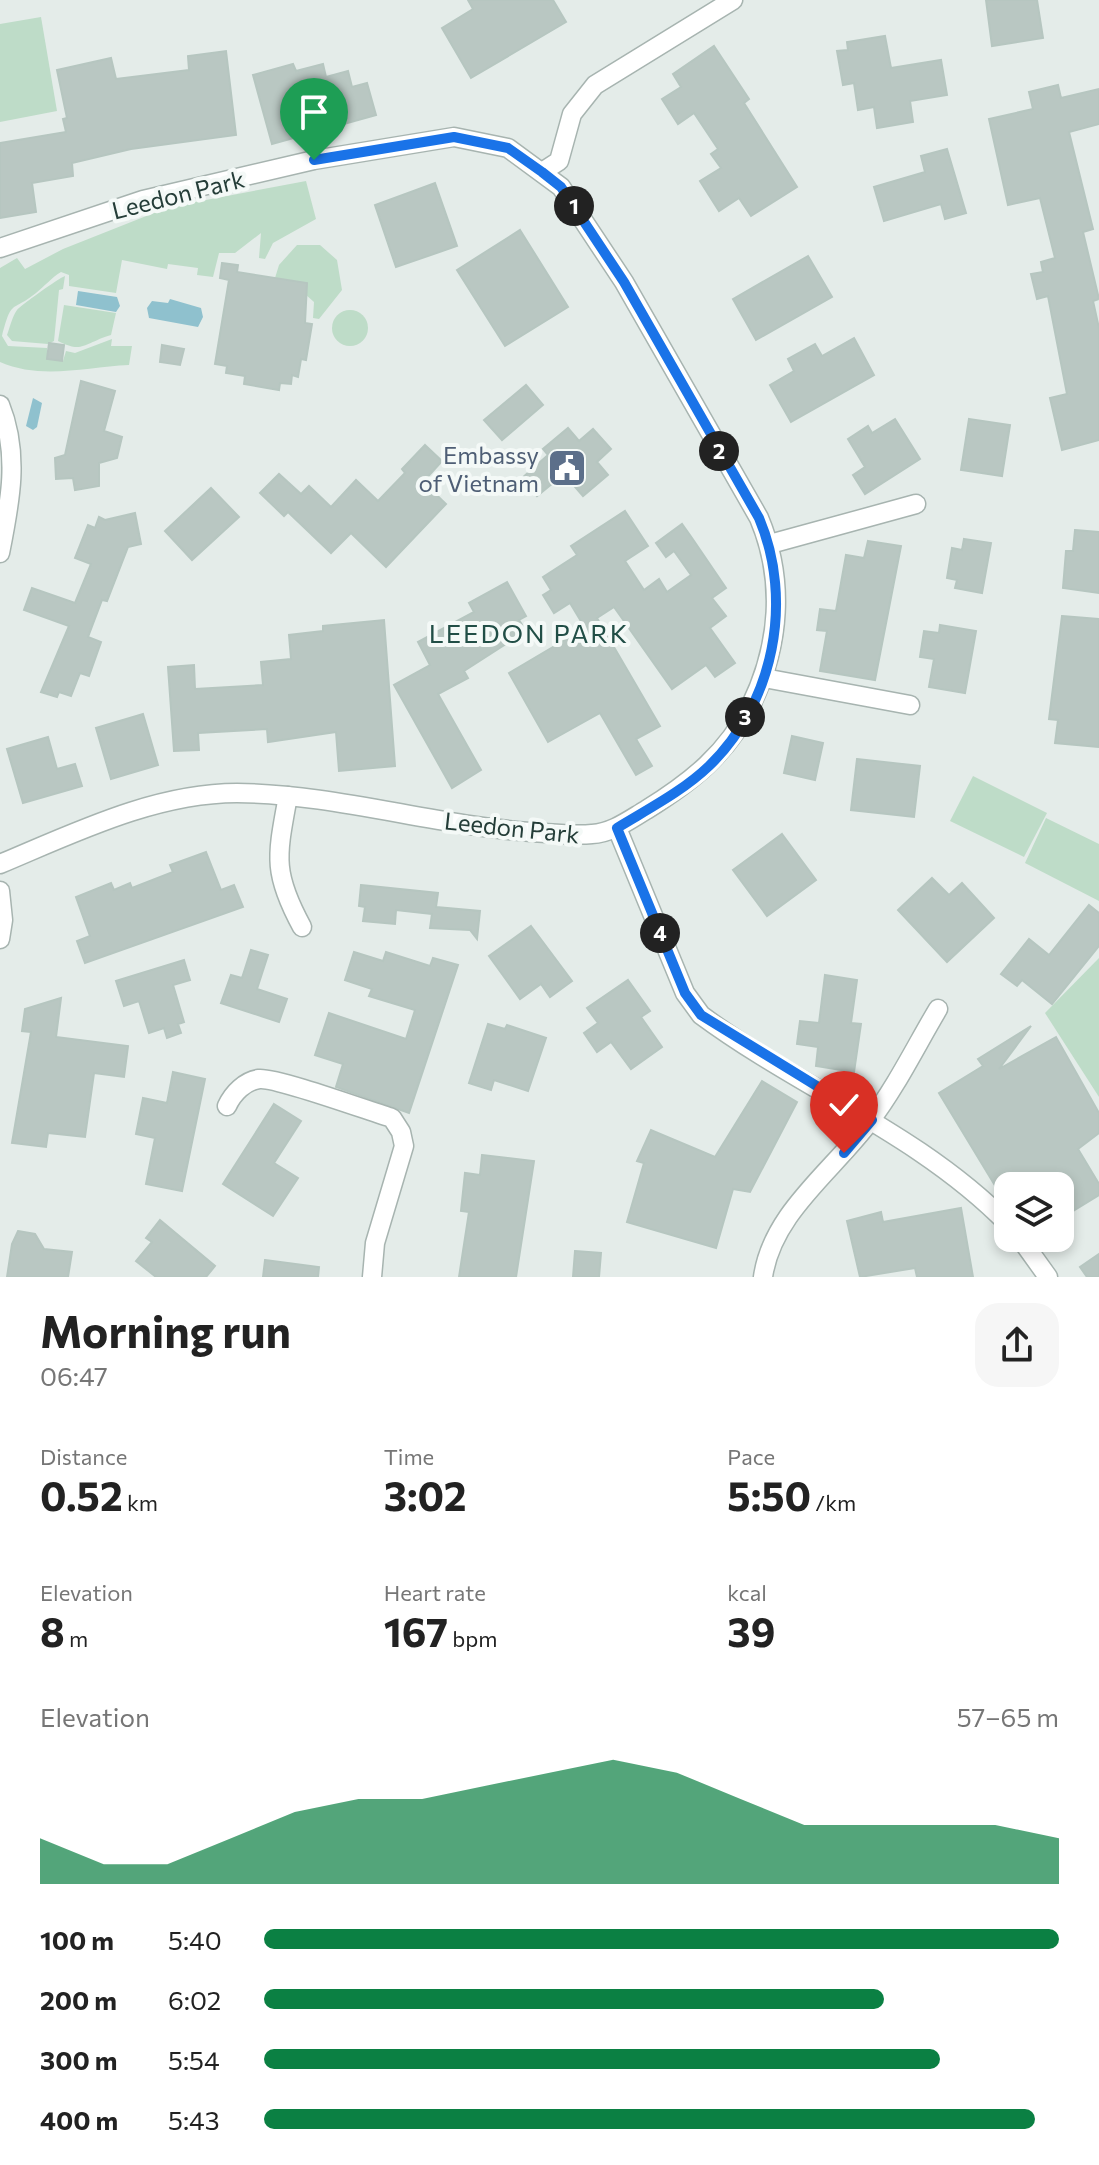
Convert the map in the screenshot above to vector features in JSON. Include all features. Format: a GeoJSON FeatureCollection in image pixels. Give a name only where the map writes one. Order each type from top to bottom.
{"type":"FeatureCollection","features":[{"type":"Feature","properties":{"kind":"street"},"geometry":{"type":"LineString","coordinates":[[542,172],[559,161],[572,114],[595,85],[733,0]]}},
{"type":"Feature","properties":{"kind":"street","name":"Leedon Park"},"geometry":{"type":"LineString","coordinates":[[0,248],[143,200],[314,160],[454,137],[508,148],[561,187],[624,282],[759,518],[770,544],[776,606],[774,646],[764,678],[739,730],[708,766],[617,828],[593,835],[492,829],[288,796],[234,793],[178,800],[124,814],[0,864]]}},
{"type":"Feature","properties":{"kind":"street"},"geometry":{"type":"LineString","coordinates":[[0,405],[6,420],[14,487],[0,553]]}},
{"type":"Feature","properties":{"kind":"street"},"geometry":{"type":"LineString","coordinates":[[770,544],[916,504]]}},
{"type":"Feature","properties":{"kind":"street"},"geometry":{"type":"LineString","coordinates":[[764,678],[910,705]]}},
{"type":"Feature","properties":{"kind":"street"},"geometry":{"type":"LineString","coordinates":[[288,796],[278,873],[282,890],[302,927]]}},
{"type":"Feature","properties":{"kind":"street"},"geometry":{"type":"LineString","coordinates":[[617,828],[685,993],[701,1015],[872,1120],[976,1191],[994,1210]]}},
{"type":"Feature","properties":{"kind":"street"},"geometry":{"type":"LineString","coordinates":[[0,891],[3,920],[0,939]]}},
{"type":"Feature","properties":{"kind":"street"},"geometry":{"type":"LineString","coordinates":[[763,1277],[766,1253],[792,1210],[872,1120],[938,1009]]}},
{"type":"Feature","properties":{"kind":"street"},"geometry":{"type":"LineString","coordinates":[[227,1106],[232,1096],[245,1085],[268,1079],[392,1118],[401,1132],[404,1146],[375,1243],[372,1277]]}},
{"type":"Feature","properties":{"kind":"street"},"geometry":{"type":"LineString","coordinates":[[1030,1252],[1048,1277]]}},
{"type":"Feature","properties":{"kind":"green space"},"geometry":{"type":"Polygon","coordinates":[[[41,17],[57,111],[0,122],[0,24],[41,17]]]}},
{"type":"Feature","properties":{"kind":"green space"},"geometry":{"type":"Polygon","coordinates":[[[306,181],[316,219],[273,243],[265,259],[259,258],[261,233],[235,253],[219,253],[213,277],[197,275],[198,268],[168,264],[167,269],[122,260],[116,293],[69,286],[69,275],[61,272],[13,308],[8,316],[2,336],[8,346],[47,348],[47,359],[63,361],[66,351],[75,353],[112,339],[111,346],[132,346],[129,365],[47,371],[0,362],[0,268],[17,258],[25,269],[63,249],[169,207],[306,181]]]}},
{"type":"Feature","properties":{"kind":"green space"},"geometry":{"type":"Polygon","coordinates":[[[297,245],[320,245],[337,260],[342,290],[319,319],[313,318],[314,302],[305,294],[307,283],[275,278],[279,265],[297,245]]]}},
{"type":"Feature","properties":{"kind":"green space"},"geometry":{"type":"Polygon","coordinates":[[[65,276],[63,289],[59,290],[54,341],[48,344],[12,341],[7,335],[17,310],[65,276]]]}},
{"type":"Feature","properties":{"kind":"green space"},"geometry":{"type":"Polygon","coordinates":[[[64,305],[116,313],[111,335],[79,347],[58,341],[64,305]]]}},
{"type":"Feature","properties":{"kind":"green space"},"geometry":{"type":"Polygon","coordinates":[[[350,310],[363,315],[368,328],[363,341],[350,346],[337,341],[332,328],[337,315],[350,310]]]}},
{"type":"Feature","properties":{"kind":"green space"},"geometry":{"type":"Polygon","coordinates":[[[973,776],[1047,813],[1024,857],[950,821],[973,776]]]}},
{"type":"Feature","properties":{"kind":"green space"},"geometry":{"type":"Polygon","coordinates":[[[1046,818],[1099,844],[1099,901],[1025,863],[1046,818]]]}},
{"type":"Feature","properties":{"kind":"green space"},"geometry":{"type":"Polygon","coordinates":[[[1099,958],[1099,1097],[1045,1013],[1099,958]]]}},
{"type":"Feature","properties":{"kind":"water"},"geometry":{"type":"Polygon","coordinates":[[[78,291],[117,297],[120,306],[116,312],[76,305],[78,291]]]}},
{"type":"Feature","properties":{"kind":"water"},"geometry":{"type":"Polygon","coordinates":[[[170,299],[201,308],[203,317],[198,327],[149,318],[147,308],[152,301],[168,303],[170,299]]]}},
{"type":"Feature","properties":{"kind":"water"},"geometry":{"type":"Polygon","coordinates":[[[33,398],[42,403],[37,427],[33,430],[26,426],[33,398]]]}},
{"type":"Feature","properties":{"kind":"building"},"geometry":{"type":"Polygon","coordinates":[[[468,0],[553,0],[566,22],[471,78],[442,28],[473,9],[468,0]]]}},
{"type":"Feature","properties":{"kind":"building"},"geometry":{"type":"Polygon","coordinates":[[[986,0],[1037,0],[1043,38],[992,46],[986,0]]]}},
{"type":"Feature","properties":{"kind":"building"},"geometry":{"type":"Polygon","coordinates":[[[885,36],[891,68],[941,60],[947,95],[910,101],[913,122],[877,128],[874,107],[858,110],[854,83],[843,85],[837,51],[848,50],[847,42],[885,36]]]}},
{"type":"Feature","properties":{"kind":"building"},"geometry":{"type":"Polygon","coordinates":[[[714,46],[749,99],[744,103],[797,187],[751,216],[739,198],[719,211],[700,181],[721,168],[711,154],[718,149],[694,113],[678,124],[662,99],[681,87],[673,74],[714,46]]]}},
{"type":"Feature","properties":{"kind":"building"},"geometry":{"type":"Polygon","coordinates":[[[226,51],[236,135],[131,149],[72,163],[73,176],[32,183],[36,212],[0,218],[0,143],[66,132],[63,119],[67,118],[57,70],[111,58],[116,79],[189,70],[188,56],[226,51]]]}},
{"type":"Feature","properties":{"kind":"building"},"geometry":{"type":"Polygon","coordinates":[[[293,64],[296,71],[323,64],[326,77],[348,71],[352,87],[367,83],[376,115],[272,144],[253,75],[293,64]]]}},
{"type":"Feature","properties":{"kind":"building"},"geometry":{"type":"Polygon","coordinates":[[[1058,85],[1061,98],[1099,89],[1099,124],[1069,132],[1093,229],[1083,232],[1099,299],[1093,301],[1099,328],[1099,440],[1062,450],[1050,398],[1067,394],[1048,296],[1037,299],[1031,274],[1043,272],[1041,262],[1055,258],[1040,198],[1008,205],[989,119],[1033,109],[1029,92],[1058,85]]]}},
{"type":"Feature","properties":{"kind":"building"},"geometry":{"type":"Polygon","coordinates":[[[947,149],[966,213],[945,219],[941,204],[884,221],[874,187],[925,172],[921,156],[947,149]]]}},
{"type":"Feature","properties":{"kind":"building"},"geometry":{"type":"Polygon","coordinates":[[[435,183],[457,246],[396,267],[375,205],[435,183]]]}},
{"type":"Feature","properties":{"kind":"building"},"geometry":{"type":"Polygon","coordinates":[[[520,230],[568,307],[505,346],[457,270],[520,230]]]}},
{"type":"Feature","properties":{"kind":"building"},"geometry":{"type":"Polygon","coordinates":[[[808,256],[832,297],[756,340],[733,299],[808,256]]]}},
{"type":"Feature","properties":{"kind":"building"},"geometry":{"type":"Polygon","coordinates":[[[222,263],[238,265],[237,272],[307,283],[305,323],[312,324],[306,360],[301,359],[298,377],[292,375],[291,384],[280,383],[279,390],[244,384],[245,376],[226,373],[227,366],[215,364],[229,280],[220,278],[222,263]]]}},
{"type":"Feature","properties":{"kind":"building"},"geometry":{"type":"Polygon","coordinates":[[[854,338],[874,375],[791,422],[770,385],[794,371],[788,359],[815,344],[822,356],[854,338]]]}},
{"type":"Feature","properties":{"kind":"building"},"geometry":{"type":"Polygon","coordinates":[[[49,343],[64,345],[62,361],[47,359],[49,343]]]}},
{"type":"Feature","properties":{"kind":"building"},"geometry":{"type":"Polygon","coordinates":[[[162,345],[184,349],[180,365],[160,362],[162,345]]]}},
{"type":"Feature","properties":{"kind":"building"},"geometry":{"type":"Polygon","coordinates":[[[81,381],[115,391],[104,431],[122,437],[117,458],[99,463],[99,486],[75,490],[73,478],[56,479],[55,458],[65,455],[81,381]]]}},
{"type":"Feature","properties":{"kind":"building"},"geometry":{"type":"Polygon","coordinates":[[[526,385],[543,405],[502,440],[484,420],[526,385]]]}},
{"type":"Feature","properties":{"kind":"building"},"geometry":{"type":"Polygon","coordinates":[[[895,419],[920,459],[865,494],[853,475],[865,467],[848,439],[868,426],[872,433],[895,419]]]}},
{"type":"Feature","properties":{"kind":"building"},"geometry":{"type":"Polygon","coordinates":[[[969,419],[1010,425],[1002,476],[961,470],[969,419]]]}},
{"type":"Feature","properties":{"kind":"building","name":"Embassy of Vietnam"},"geometry":{"type":"Polygon","coordinates":[[[568,428],[579,441],[593,429],[611,449],[597,462],[608,475],[583,496],[564,474],[537,496],[522,478],[548,455],[543,449],[568,428]]]}},
{"type":"Feature","properties":{"kind":"building"},"geometry":{"type":"Polygon","coordinates":[[[425,445],[442,461],[423,482],[446,504],[386,567],[351,533],[331,553],[288,512],[284,516],[260,493],[279,474],[301,494],[309,486],[331,507],[356,480],[378,501],[405,473],[402,469],[425,445]]]}},
{"type":"Feature","properties":{"kind":"building"},"geometry":{"type":"Polygon","coordinates":[[[211,488],[239,517],[192,560],[165,531],[211,488]]]}},
{"type":"Feature","properties":{"kind":"building"},"geometry":{"type":"Polygon","coordinates":[[[625,511],[648,546],[625,561],[644,590],[659,579],[667,592],[691,575],[674,551],[666,557],[656,543],[682,524],[726,588],[712,598],[726,616],[710,628],[735,663],[715,677],[706,665],[672,689],[614,607],[597,618],[660,726],[636,739],[652,766],[636,775],[600,713],[548,742],[509,673],[585,628],[570,603],[554,613],[543,595],[551,590],[543,577],[577,555],[571,546],[625,511]]]}},
{"type":"Feature","properties":{"kind":"building"},"geometry":{"type":"Polygon","coordinates":[[[135,513],[141,544],[128,547],[107,601],[102,600],[88,637],[101,642],[89,676],[80,673],[71,696],[59,692],[57,697],[41,692],[69,626],[24,610],[32,588],[75,603],[91,564],[75,558],[88,525],[95,528],[99,517],[105,520],[135,513]]]}},
{"type":"Feature","properties":{"kind":"building"},"geometry":{"type":"Polygon","coordinates":[[[1075,530],[1099,532],[1099,593],[1063,588],[1066,551],[1073,551],[1075,530]]]}},
{"type":"Feature","properties":{"kind":"building"},"geometry":{"type":"Polygon","coordinates":[[[964,539],[991,543],[982,593],[955,588],[957,580],[947,578],[952,548],[962,550],[964,539]]]}},
{"type":"Feature","properties":{"kind":"building"},"geometry":{"type":"Polygon","coordinates":[[[868,541],[901,546],[875,680],[820,671],[827,631],[817,630],[820,609],[836,611],[846,555],[864,558],[868,541]]]}},
{"type":"Feature","properties":{"kind":"building"},"geometry":{"type":"Polygon","coordinates":[[[507,582],[526,616],[519,620],[526,631],[464,671],[468,678],[438,694],[481,770],[452,788],[394,685],[430,665],[418,642],[474,612],[469,603],[507,582]]]}},
{"type":"Feature","properties":{"kind":"building"},"geometry":{"type":"Polygon","coordinates":[[[1062,616],[1099,619],[1099,747],[1055,743],[1058,720],[1049,719],[1062,616]]]}},
{"type":"Feature","properties":{"kind":"building"},"geometry":{"type":"Polygon","coordinates":[[[384,620],[395,766],[339,771],[336,732],[268,742],[267,729],[198,733],[199,750],[174,751],[168,667],[194,665],[195,689],[263,685],[261,662],[291,659],[289,635],[323,631],[323,626],[384,620]]]}},
{"type":"Feature","properties":{"kind":"building"},"geometry":{"type":"Polygon","coordinates":[[[940,625],[976,631],[965,693],[929,687],[934,659],[920,657],[924,631],[939,633],[940,625]]]}},
{"type":"Feature","properties":{"kind":"building"},"geometry":{"type":"Polygon","coordinates":[[[143,714],[158,765],[111,779],[96,728],[143,714]]]}},
{"type":"Feature","properties":{"kind":"building"},"geometry":{"type":"Polygon","coordinates":[[[792,736],[823,743],[815,780],[784,773],[792,736]]]}},
{"type":"Feature","properties":{"kind":"building"},"geometry":{"type":"Polygon","coordinates":[[[48,737],[57,769],[75,764],[82,786],[23,803],[7,749],[48,737]]]}},
{"type":"Feature","properties":{"kind":"building"},"geometry":{"type":"Polygon","coordinates":[[[857,759],[920,766],[914,817],[851,810],[857,759]]]}},
{"type":"Feature","properties":{"kind":"building"},"geometry":{"type":"Polygon","coordinates":[[[782,834],[816,880],[767,916],[733,870],[782,834]]]}},
{"type":"Feature","properties":{"kind":"building"},"geometry":{"type":"Polygon","coordinates":[[[206,852],[221,890],[234,885],[243,907],[85,963],[77,941],[90,936],[76,897],[111,883],[114,890],[130,883],[132,888],[173,872],[170,865],[206,852]]]}},
{"type":"Feature","properties":{"kind":"building"},"geometry":{"type":"Polygon","coordinates":[[[932,878],[949,895],[962,883],[994,918],[947,962],[898,910],[932,878]]]}},
{"type":"Feature","properties":{"kind":"building"},"geometry":{"type":"Polygon","coordinates":[[[361,885],[438,893],[436,907],[480,911],[477,939],[470,930],[430,928],[432,914],[396,910],[395,924],[363,921],[365,907],[359,906],[361,885]]]}},
{"type":"Feature","properties":{"kind":"building"},"geometry":{"type":"Polygon","coordinates":[[[1089,905],[1099,913],[1099,946],[1052,1004],[1022,980],[1017,986],[1001,974],[1029,939],[1049,955],[1089,905]]]}},
{"type":"Feature","properties":{"kind":"building"},"geometry":{"type":"Polygon","coordinates":[[[531,926],[572,981],[550,997],[541,984],[520,999],[489,956],[531,926]]]}},
{"type":"Feature","properties":{"kind":"building"},"geometry":{"type":"Polygon","coordinates":[[[251,950],[268,955],[257,989],[287,999],[279,1022],[221,1003],[231,975],[242,978],[251,950]]]}},
{"type":"Feature","properties":{"kind":"building"},"geometry":{"type":"Polygon","coordinates":[[[354,952],[383,961],[386,952],[430,966],[433,958],[458,965],[409,1113],[336,1087],[343,1064],[315,1055],[329,1013],[406,1039],[415,1010],[369,996],[372,989],[345,980],[354,952]]]}},
{"type":"Feature","properties":{"kind":"building"},"geometry":{"type":"Polygon","coordinates":[[[184,960],[190,980],[173,985],[184,1022],[178,1024],[181,1033],[167,1038],[164,1028],[149,1033],[139,1001],[124,1006],[116,981],[184,960]]]}},
{"type":"Feature","properties":{"kind":"building"},"geometry":{"type":"Polygon","coordinates":[[[825,975],[857,980],[851,1023],[861,1024],[854,1072],[816,1066],[818,1047],[797,1044],[800,1021],[819,1023],[825,975]]]}},
{"type":"Feature","properties":{"kind":"building"},"geometry":{"type":"Polygon","coordinates":[[[628,980],[650,1011],[641,1017],[662,1047],[631,1069],[611,1042],[597,1052],[584,1033],[598,1023],[587,1008],[628,980]]]}},
{"type":"Feature","properties":{"kind":"building"},"geometry":{"type":"Polygon","coordinates":[[[61,998],[56,1037],[128,1046],[124,1077],[94,1073],[85,1137],[48,1133],[46,1147],[12,1143],[31,1032],[22,1031],[25,1009],[61,998]]]}},
{"type":"Feature","properties":{"kind":"building"},"geometry":{"type":"Polygon","coordinates":[[[488,1024],[505,1029],[507,1025],[546,1038],[528,1091],[494,1080],[491,1090],[469,1083],[488,1024]]]}},
{"type":"Feature","properties":{"kind":"building"},"geometry":{"type":"Polygon","coordinates":[[[1031,1026],[999,1069],[1056,1037],[1099,1113],[1099,1133],[1078,1149],[1099,1184],[1099,1195],[1074,1210],[1074,1172],[994,1172],[994,1184],[939,1093],[983,1066],[978,1059],[1031,1026]]]}},
{"type":"Feature","properties":{"kind":"building"},"geometry":{"type":"Polygon","coordinates":[[[173,1072],[205,1079],[182,1191],[146,1184],[155,1138],[136,1134],[143,1098],[167,1103],[173,1072]]]}},
{"type":"Feature","properties":{"kind":"building"},"geometry":{"type":"Polygon","coordinates":[[[762,1081],[797,1102],[750,1192],[733,1189],[716,1248],[627,1222],[644,1163],[637,1161],[651,1130],[715,1157],[762,1081]]]}},
{"type":"Feature","properties":{"kind":"building"},"geometry":{"type":"Polygon","coordinates":[[[274,1104],[301,1121],[274,1163],[298,1178],[273,1216],[223,1184],[274,1104]]]}},
{"type":"Feature","properties":{"kind":"building"},"geometry":{"type":"Polygon","coordinates":[[[482,1155],[534,1161],[516,1277],[459,1277],[469,1212],[461,1211],[465,1173],[480,1175],[482,1155]]]}},
{"type":"Feature","properties":{"kind":"building"},"geometry":{"type":"Polygon","coordinates":[[[961,1208],[973,1277],[917,1277],[915,1268],[860,1277],[847,1221],[881,1212],[883,1222],[961,1208]]]}},
{"type":"Feature","properties":{"kind":"building"},"geometry":{"type":"Polygon","coordinates":[[[160,1220],[215,1266],[206,1277],[156,1277],[136,1261],[152,1242],[146,1238],[160,1220]]]}},
{"type":"Feature","properties":{"kind":"building"},"geometry":{"type":"Polygon","coordinates":[[[18,1231],[35,1234],[44,1249],[72,1252],[68,1277],[7,1277],[12,1244],[18,1231]]]}},
{"type":"Feature","properties":{"kind":"building"},"geometry":{"type":"Polygon","coordinates":[[[575,1251],[601,1253],[599,1277],[573,1277],[575,1251]]]}},
{"type":"Feature","properties":{"kind":"building"},"geometry":{"type":"Polygon","coordinates":[[[1099,1254],[1099,1277],[1087,1277],[1080,1267],[1099,1254]]]}},
{"type":"Feature","properties":{"kind":"building"},"geometry":{"type":"Polygon","coordinates":[[[265,1260],[319,1267],[318,1277],[263,1277],[265,1260]]]}},
{"type":"Feature","properties":{"kind":"place","name":"Embassy of Vietnam"},"geometry":{"type":"Point","coordinates":[567,468]}},
{"type":"Feature","properties":{"kind":"district","name":"LEEDON PARK"},"geometry":{"type":"Point","coordinates":[529,632]}},
{"type":"Feature","properties":{"kind":"route"},"geometry":{"type":"LineString","coordinates":[[314,160],[454,137],[508,148],[561,187],[624,282],[716,448],[759,518],[774,560],[776,606],[774,646],[764,678],[739,730],[708,766],[673,793],[617,828],[685,993],[701,1015],[872,1120],[844,1153]]}}]}
